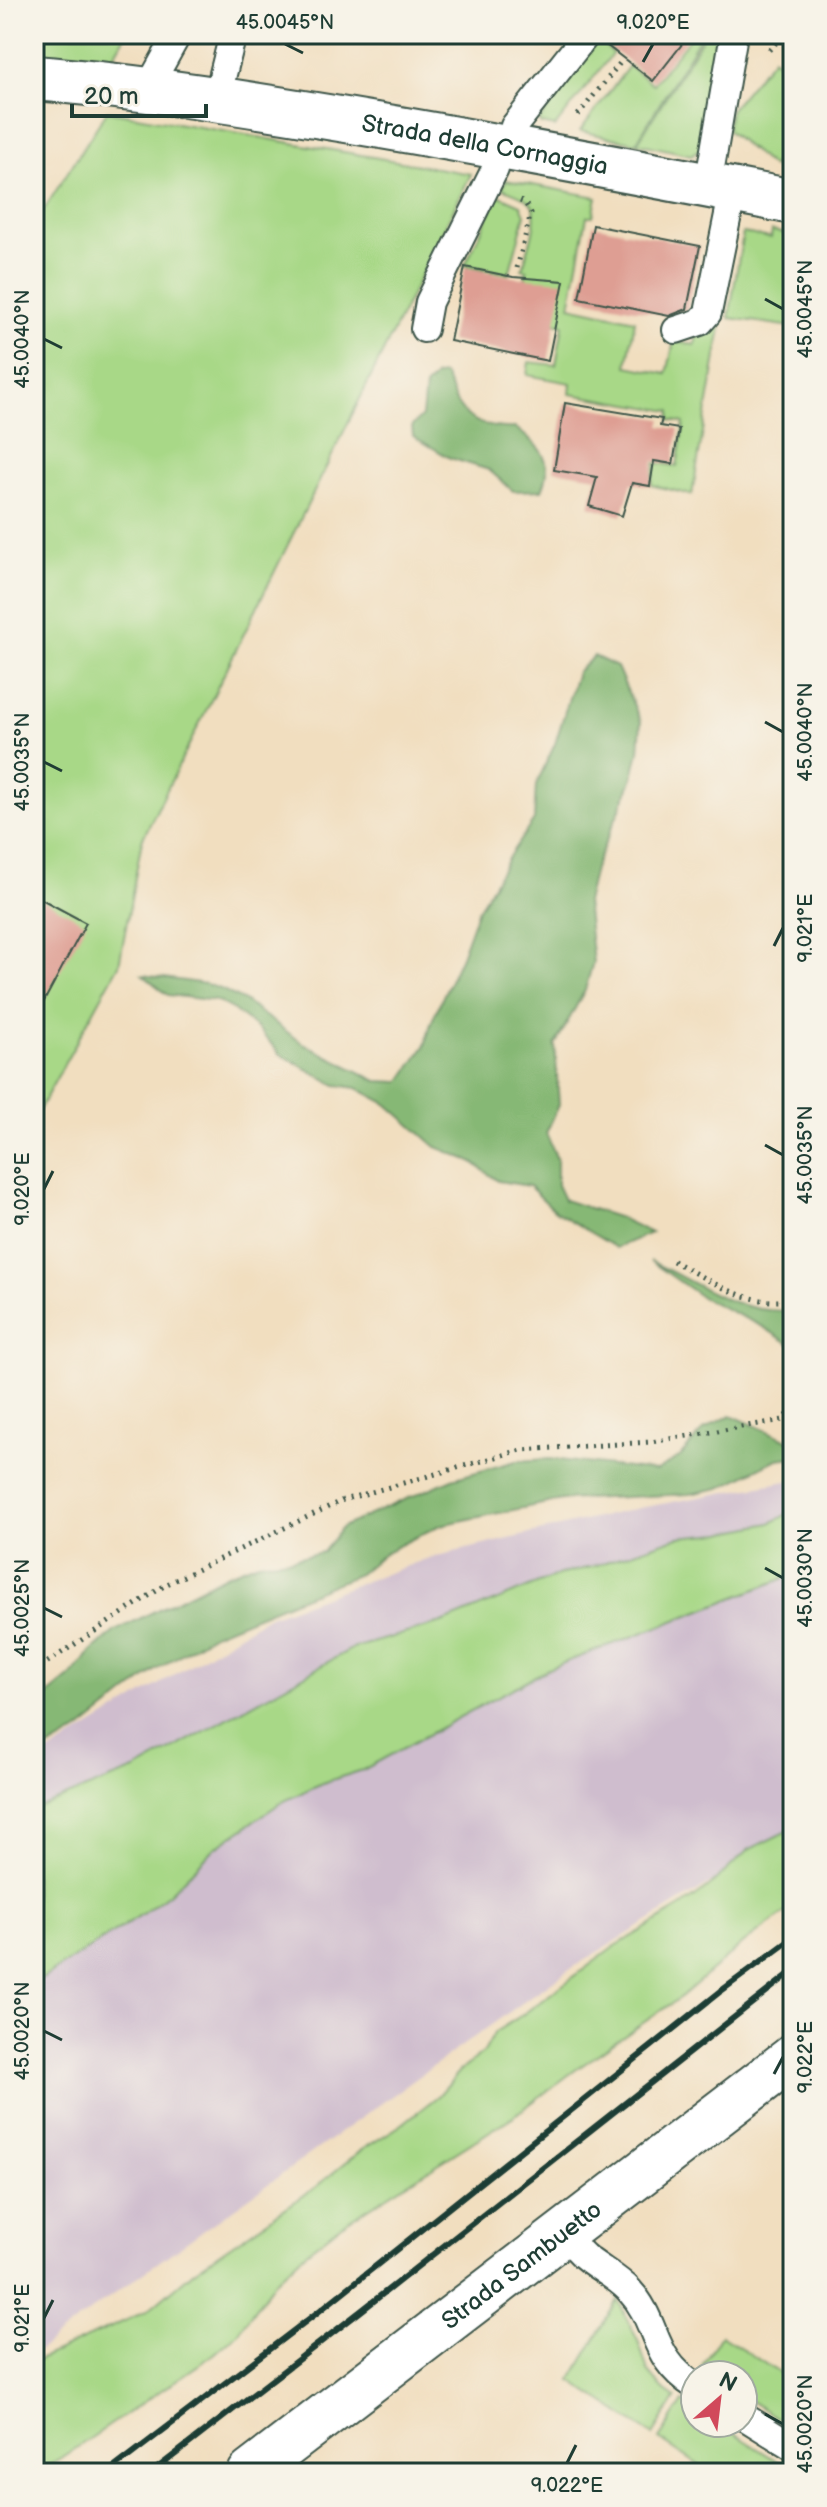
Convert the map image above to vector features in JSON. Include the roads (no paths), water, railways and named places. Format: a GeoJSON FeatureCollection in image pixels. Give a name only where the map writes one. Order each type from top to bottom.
{"type":"FeatureCollection","features":[{"type":"Feature","properties":{"kind":"street","name":"Strada della Cornaggia"},"geometry":{"type":"LineString","coordinates":[[34,78],[148,88],[217,98],[498,160],[558,157],[793,202]]}},
{"type":"Feature","properties":{"kind":"street","name":"Strada Sambuetto"},"geometry":{"type":"LineString","coordinates":[[275,2464],[562,2234],[793,2057]]}},
{"type":"Feature","properties":{"kind":"lane"},"geometry":{"type":"LineString","coordinates":[[148,88],[178,34]]}},
{"type":"Feature","properties":{"kind":"lane"},"geometry":{"type":"LineString","coordinates":[[217,98],[233,34]]}},
{"type":"Feature","properties":{"kind":"lane"},"geometry":{"type":"LineString","coordinates":[[424,329],[429,302],[514,126],[587,34]]}},
{"type":"Feature","properties":{"kind":"lane"},"geometry":{"type":"LineString","coordinates":[[676,330],[700,322],[708,313],[734,34]]}},
{"type":"Feature","properties":{"kind":"lane"},"geometry":{"type":"LineString","coordinates":[[562,2234],[628,2289],[642,2307],[664,2359],[679,2375]]}},
{"type":"Feature","properties":{"kind":"lane"},"geometry":{"type":"LineString","coordinates":[[759,2426],[793,2447]]}},
{"type":"Feature","properties":{"kind":"railway"},"geometry":{"type":"LineString","coordinates":[[107,2473],[318,2312],[721,1991],[793,1938]]}},
{"type":"Feature","properties":{"kind":"railway"},"geometry":{"type":"LineString","coordinates":[[151,2473],[793,1971]]}}]}
